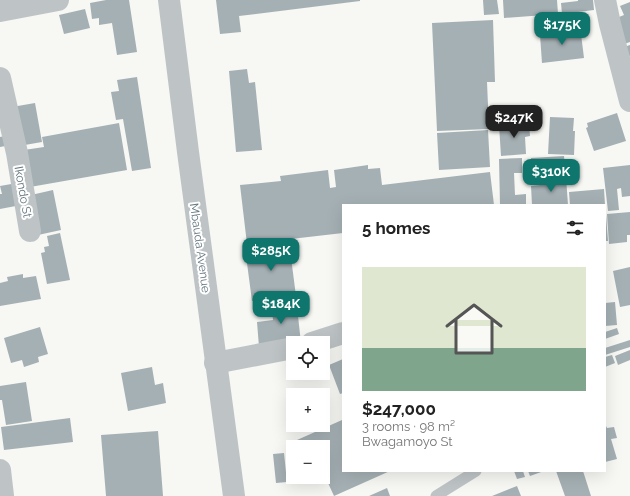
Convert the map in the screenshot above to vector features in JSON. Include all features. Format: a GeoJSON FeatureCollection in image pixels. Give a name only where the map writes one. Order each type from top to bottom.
{"type":"FeatureCollection","features":[{"type":"Feature","properties":{"kind":"street"},"geometry":{"type":"LineString","coordinates":[[0,11],[58,0]]}},
{"type":"Feature","properties":{"kind":"street","name":"Mbauda Avenue"},"geometry":{"type":"LineString","coordinates":[[169,0],[234,496]]}},
{"type":"Feature","properties":{"kind":"street"},"geometry":{"type":"LineString","coordinates":[[605,0],[630,101]]}},
{"type":"Feature","properties":{"kind":"street","name":"Ikondo St"},"geometry":{"type":"LineString","coordinates":[[0,78],[8,154],[30,231]]}},
{"type":"Feature","properties":{"kind":"street"},"geometry":{"type":"LineString","coordinates":[[330,337],[342,333]]}},
{"type":"Feature","properties":{"kind":"street"},"geometry":{"type":"LineString","coordinates":[[216,363],[286,349]]}},
{"type":"Feature","properties":{"kind":"street"},"geometry":{"type":"LineString","coordinates":[[0,470],[3,496]]}},
{"type":"Feature","properties":{"kind":"lane"},"geometry":{"type":"LineString","coordinates":[[436,496],[474,472]]}},
{"type":"Feature","properties":{"kind":"building"},"geometry":{"type":"Polygon","coordinates":[[[106,0],[129,0],[137,52],[117,55],[112,23],[99,25],[99,18],[92,19],[90,3],[106,0]]]}},
{"type":"Feature","properties":{"kind":"building"},"geometry":{"type":"Polygon","coordinates":[[[216,0],[360,1],[239,16],[241,32],[220,34],[216,0]]]}},
{"type":"Feature","properties":{"kind":"building"},"geometry":{"type":"Polygon","coordinates":[[[483,0],[497,0],[499,14],[484,15],[483,0]]]}},
{"type":"Feature","properties":{"kind":"building"},"geometry":{"type":"Polygon","coordinates":[[[503,0],[557,0],[558,14],[504,18],[503,0]]]}},
{"type":"Feature","properties":{"kind":"building"},"geometry":{"type":"Polygon","coordinates":[[[578,0],[593,0],[594,10],[562,14],[561,3],[578,0]]]}},
{"type":"Feature","properties":{"kind":"building"},"geometry":{"type":"Polygon","coordinates":[[[630,2],[630,42],[624,44],[614,19],[624,15],[620,6],[630,2]]]}},
{"type":"Feature","properties":{"kind":"building"},"geometry":{"type":"Polygon","coordinates":[[[85,9],[90,28],[64,34],[59,15],[85,9]]]}},
{"type":"Feature","properties":{"kind":"building"},"geometry":{"type":"Polygon","coordinates":[[[493,20],[495,82],[487,82],[489,129],[437,131],[432,23],[493,20]]]}},
{"type":"Feature","properties":{"kind":"building"},"geometry":{"type":"Polygon","coordinates":[[[580,26],[584,58],[542,63],[540,35],[564,33],[563,27],[580,26]]]}},
{"type":"Feature","properties":{"kind":"building"},"geometry":{"type":"Polygon","coordinates":[[[630,45],[630,57],[624,47],[630,45]]]}},
{"type":"Feature","properties":{"kind":"building"},"geometry":{"type":"Polygon","coordinates":[[[247,69],[249,83],[255,82],[262,150],[236,152],[229,71],[247,69]]]}},
{"type":"Feature","properties":{"kind":"building"},"geometry":{"type":"Polygon","coordinates":[[[137,77],[151,168],[132,171],[123,119],[116,120],[111,92],[119,91],[117,80],[137,77]]]}},
{"type":"Feature","properties":{"kind":"building"},"geometry":{"type":"Polygon","coordinates":[[[35,103],[42,142],[19,146],[12,107],[35,103]]]}},
{"type":"Feature","properties":{"kind":"building"},"geometry":{"type":"Polygon","coordinates":[[[617,113],[626,141],[594,151],[586,128],[588,127],[587,123],[617,113]]]}},
{"type":"Feature","properties":{"kind":"building"},"geometry":{"type":"Polygon","coordinates":[[[550,117],[574,118],[574,155],[548,154],[550,117]]]}},
{"type":"Feature","properties":{"kind":"building"},"geometry":{"type":"Polygon","coordinates":[[[119,123],[127,170],[30,187],[24,150],[44,147],[42,137],[119,123]]]}},
{"type":"Feature","properties":{"kind":"building"},"geometry":{"type":"Polygon","coordinates":[[[529,123],[530,136],[525,137],[526,154],[501,156],[499,125],[529,123]]]}},
{"type":"Feature","properties":{"kind":"building"},"geometry":{"type":"Polygon","coordinates":[[[488,130],[490,167],[439,170],[437,133],[488,130]]]}},
{"type":"Feature","properties":{"kind":"building"},"geometry":{"type":"Polygon","coordinates":[[[9,135],[11,145],[0,147],[0,137],[9,135]]]}},
{"type":"Feature","properties":{"kind":"building"},"geometry":{"type":"Polygon","coordinates":[[[564,156],[565,167],[532,169],[531,158],[564,156]]]}},
{"type":"Feature","properties":{"kind":"building"},"geometry":{"type":"Polygon","coordinates":[[[522,158],[522,173],[514,173],[515,195],[526,194],[526,204],[500,204],[499,159],[522,158]]]}},
{"type":"Feature","properties":{"kind":"building"},"geometry":{"type":"Polygon","coordinates":[[[368,165],[368,169],[380,168],[382,185],[490,172],[494,204],[342,204],[342,233],[247,244],[240,185],[281,181],[280,176],[328,170],[330,188],[336,187],[334,170],[368,165]]]}},
{"type":"Feature","properties":{"kind":"building"},"geometry":{"type":"Polygon","coordinates":[[[630,165],[630,196],[622,197],[621,188],[617,189],[619,210],[608,211],[603,168],[630,165]]]}},
{"type":"Feature","properties":{"kind":"building"},"geometry":{"type":"Polygon","coordinates":[[[566,177],[568,204],[532,204],[531,186],[550,184],[550,178],[566,177]]]}},
{"type":"Feature","properties":{"kind":"building"},"geometry":{"type":"Polygon","coordinates":[[[17,183],[21,205],[0,209],[0,194],[2,194],[0,186],[17,183]]]}},
{"type":"Feature","properties":{"kind":"building"},"geometry":{"type":"Polygon","coordinates":[[[604,189],[605,204],[570,204],[569,192],[604,189]]]}},
{"type":"Feature","properties":{"kind":"building"},"geometry":{"type":"Polygon","coordinates":[[[53,190],[61,230],[38,235],[31,195],[53,190]]]}},
{"type":"Feature","properties":{"kind":"building"},"geometry":{"type":"Polygon","coordinates":[[[630,212],[630,235],[627,235],[627,242],[609,244],[607,214],[630,212]]]}},
{"type":"Feature","properties":{"kind":"building"},"geometry":{"type":"Polygon","coordinates":[[[606,215],[608,241],[606,241],[606,215]]]}},
{"type":"Feature","properties":{"kind":"building"},"geometry":{"type":"Polygon","coordinates":[[[60,233],[70,280],[47,284],[41,253],[45,252],[44,247],[49,246],[47,236],[60,233]]]}},
{"type":"Feature","properties":{"kind":"building"},"geometry":{"type":"Polygon","coordinates":[[[289,242],[296,296],[252,301],[245,248],[289,242]]]}},
{"type":"Feature","properties":{"kind":"building"},"geometry":{"type":"Polygon","coordinates":[[[630,267],[630,305],[620,307],[613,271],[630,267]]]}},
{"type":"Feature","properties":{"kind":"building"},"geometry":{"type":"Polygon","coordinates":[[[23,274],[23,278],[36,276],[41,299],[0,306],[0,283],[8,281],[7,277],[23,274]]]}},
{"type":"Feature","properties":{"kind":"building"},"geometry":{"type":"Polygon","coordinates":[[[296,298],[300,336],[286,336],[286,344],[259,347],[257,322],[273,320],[271,300],[296,298]]]}},
{"type":"Feature","properties":{"kind":"building"},"geometry":{"type":"Polygon","coordinates":[[[615,302],[617,325],[606,326],[606,303],[615,302]]]}},
{"type":"Feature","properties":{"kind":"building"},"geometry":{"type":"Polygon","coordinates":[[[40,327],[48,354],[38,357],[39,362],[24,367],[22,360],[11,363],[4,338],[40,327]]]}},
{"type":"Feature","properties":{"kind":"building"},"geometry":{"type":"Polygon","coordinates":[[[617,328],[619,334],[606,339],[606,332],[617,328]]]}},
{"type":"Feature","properties":{"kind":"building"},"geometry":{"type":"Polygon","coordinates":[[[630,340],[630,347],[606,355],[606,348],[630,340]]]}},
{"type":"Feature","properties":{"kind":"building"},"geometry":{"type":"Polygon","coordinates":[[[630,350],[630,360],[618,365],[615,356],[630,350]]]}},
{"type":"Feature","properties":{"kind":"building"},"geometry":{"type":"Polygon","coordinates":[[[612,355],[615,363],[606,367],[606,357],[612,355]]]}},
{"type":"Feature","properties":{"kind":"building"},"geometry":{"type":"Polygon","coordinates":[[[342,359],[342,393],[340,394],[330,365],[342,359]]]}},
{"type":"Feature","properties":{"kind":"building"},"geometry":{"type":"Polygon","coordinates":[[[152,367],[155,385],[163,383],[166,403],[128,411],[121,373],[152,367]]]}},
{"type":"Feature","properties":{"kind":"building"},"geometry":{"type":"Polygon","coordinates":[[[26,382],[32,421],[6,425],[2,400],[0,400],[0,386],[26,382]]]}},
{"type":"Feature","properties":{"kind":"building"},"geometry":{"type":"Polygon","coordinates":[[[70,418],[73,442],[4,450],[1,427],[70,418]]]}},
{"type":"Feature","properties":{"kind":"building"},"geometry":{"type":"Polygon","coordinates":[[[342,420],[342,472],[388,472],[334,496],[328,484],[330,484],[330,440],[297,440],[315,432],[330,432],[330,425],[342,420]]]}},
{"type":"Feature","properties":{"kind":"building"},"geometry":{"type":"Polygon","coordinates":[[[606,426],[607,428],[614,427],[617,438],[611,439],[617,459],[606,462],[606,426]]]}},
{"type":"Feature","properties":{"kind":"building"},"geometry":{"type":"Polygon","coordinates":[[[158,431],[163,496],[106,496],[101,435],[158,431]]]}},
{"type":"Feature","properties":{"kind":"building"},"geometry":{"type":"Polygon","coordinates":[[[284,453],[286,482],[276,483],[273,454],[284,453]]]}},
{"type":"Feature","properties":{"kind":"building"},"geometry":{"type":"Polygon","coordinates":[[[514,472],[523,472],[525,477],[517,479],[514,472]]]}},
{"type":"Feature","properties":{"kind":"building"},"geometry":{"type":"Polygon","coordinates":[[[528,472],[541,472],[530,476],[528,472]]]}},
{"type":"Feature","properties":{"kind":"building"},"geometry":{"type":"Polygon","coordinates":[[[556,472],[583,472],[591,496],[565,496],[556,472]]]}},
{"type":"Feature","properties":{"kind":"building"},"geometry":{"type":"Polygon","coordinates":[[[517,486],[521,496],[492,496],[517,486]]]}},
{"type":"Feature","properties":{"kind":"building"},"geometry":{"type":"Polygon","coordinates":[[[387,488],[390,496],[369,496],[387,488]]]}}]}
